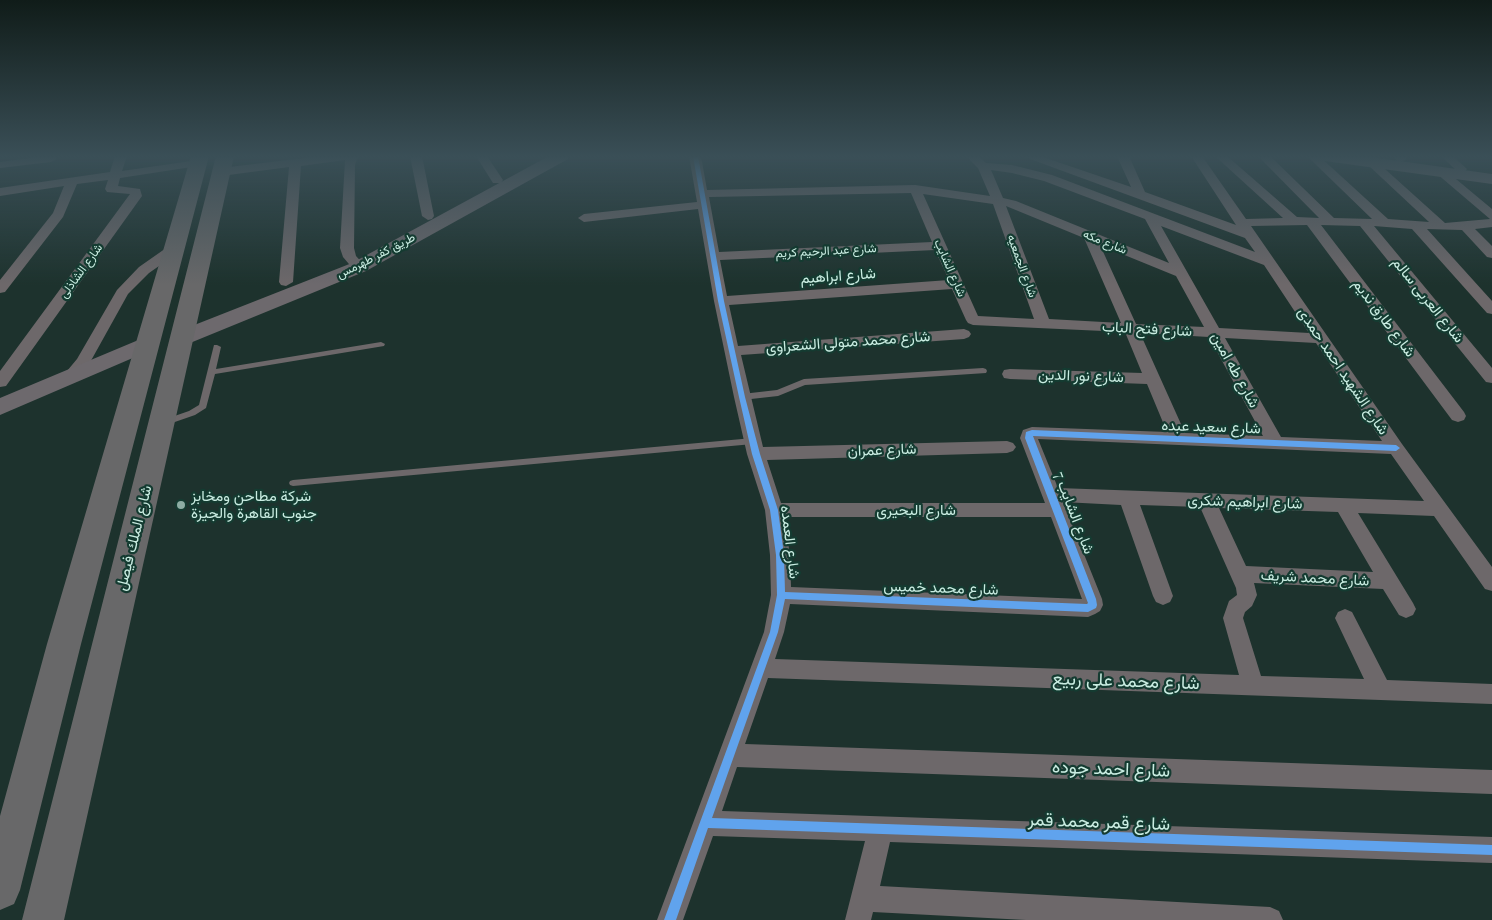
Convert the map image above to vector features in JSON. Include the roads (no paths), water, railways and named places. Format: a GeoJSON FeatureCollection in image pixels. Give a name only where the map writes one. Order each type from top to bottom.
{"type":"FeatureCollection","features":[{"type":"Feature","properties":{"kind":"main road"},"geometry":{"type":"LineString","coordinates":[[0,890],[64,644],[174,249],[195,199]]}},
{"type":"Feature","properties":{"kind":"main road","name":"شارع الملك فيصل"},"geometry":{"type":"LineString","coordinates":[[43,920],[184,329],[205,199]]}},
{"type":"Feature","properties":{"kind":"main road"},"geometry":{"type":"LineString","coordinates":[[87,564],[98,568],[114,564],[128,554],[131,548]]}},
{"type":"Feature","properties":{"kind":"main road"},"geometry":{"type":"LineString","coordinates":[[64,644],[73,632],[88,623],[103,621],[112,627]]}},
{"type":"Feature","properties":{"kind":"street"},"geometry":{"type":"LineString","coordinates":[[0,289],[59,214],[65,199]]}},
{"type":"Feature","properties":{"kind":"street","name":"شارع الشاذلى"},"geometry":{"type":"LineString","coordinates":[[0,382],[134,199]]}},
{"type":"Feature","properties":{"kind":"street"},"geometry":{"type":"LineString","coordinates":[[286,282],[292,199]]}},
{"type":"Feature","properties":{"kind":"street"},"geometry":{"type":"LineString","coordinates":[[348,199],[347,248],[354,262]]}},
{"type":"Feature","properties":{"kind":"street"},"geometry":{"type":"LineString","coordinates":[[425,199],[428,216]]}},
{"type":"Feature","properties":{"kind":"street","name":"طريق كفر طهرمس"},"geometry":{"type":"LineString","coordinates":[[184,329],[286,282],[354,262],[428,216],[461,199]]}},
{"type":"Feature","properties":{"kind":"street","name":"طريق كفر طهرمس"},"geometry":{"type":"LineString","coordinates":[[184,329],[354,262],[478,199]]}},
{"type":"Feature","properties":{"kind":"street","name":"شارع مكه"},"geometry":{"type":"LineString","coordinates":[[584,218],[702,200],[723,199]]}},
{"type":"Feature","properties":{"kind":"street","name":"شارع الشايب"},"geometry":{"type":"LineString","coordinates":[[919,199],[973,320]]}},
{"type":"Feature","properties":{"kind":"street","name":"شارع مكه"},"geometry":{"type":"LineString","coordinates":[[985,199],[1012,204],[1181,273]]}},
{"type":"Feature","properties":{"kind":"street"},"geometry":{"type":"LineString","coordinates":[[1103,199],[1268,262]]}},
{"type":"Feature","properties":{"kind":"street"},"geometry":{"type":"LineString","coordinates":[[1155,199],[1246,229],[1294,221],[1364,222],[1442,227],[1492,224]]}},
{"type":"Feature","properties":{"kind":"street","name":"شارع الشهيد احمد حمدى"},"geometry":{"type":"LineString","coordinates":[[1225,199],[1396,448],[1492,583]]}},
{"type":"Feature","properties":{"kind":"street"},"geometry":{"type":"LineString","coordinates":[[1269,199],[1294,221]]}},
{"type":"Feature","properties":{"kind":"street"},"geometry":{"type":"LineString","coordinates":[[1307,199],[1330,221]]}},
{"type":"Feature","properties":{"kind":"street"},"geometry":{"type":"LineString","coordinates":[[1358,199],[1384,223]]}},
{"type":"Feature","properties":{"kind":"street"},"geometry":{"type":"LineString","coordinates":[[1413,199],[1442,227]]}},
{"type":"Feature","properties":{"kind":"street"},"geometry":{"type":"LineString","coordinates":[[1476,199],[1492,216]]}},
{"type":"Feature","properties":{"kind":"street","name":"شارع العمده"},"geometry":{"type":"LineString","coordinates":[[670,920],[774,632],[781,595],[780,555],[774,510],[742,397],[702,200]]}},
{"type":"Feature","properties":{"kind":"street","name":"شارع الجمعيه"},"geometry":{"type":"LineString","coordinates":[[999,201],[1043,324]]}},
{"type":"Feature","properties":{"kind":"street","name":"شارع طه امين"},"geometry":{"type":"LineString","coordinates":[[1150,217],[1276,444]]}},
{"type":"Feature","properties":{"kind":"street","name":"شارع طارق نديم"},"geometry":{"type":"LineString","coordinates":[[1311,221],[1458,416]]}},
{"type":"Feature","properties":{"kind":"street","name":"شارع العربى سالم"},"geometry":{"type":"LineString","coordinates":[[1364,222],[1492,378]]}},
{"type":"Feature","properties":{"kind":"street"},"geometry":{"type":"LineString","coordinates":[[1416,226],[1492,310]]}},
{"type":"Feature","properties":{"kind":"street"},"geometry":{"type":"LineString","coordinates":[[1466,227],[1492,254]]}},
{"type":"Feature","properties":{"kind":"street"},"geometry":{"type":"LineString","coordinates":[[1090,236],[1179,440]]}},
{"type":"Feature","properties":{"kind":"street","name":"شارع عبد الرحيم كريم"},"geometry":{"type":"LineString","coordinates":[[713,256],[940,246]]}},
{"type":"Feature","properties":{"kind":"street"},"geometry":{"type":"LineString","coordinates":[[70,377],[83,362],[127,287],[144,270],[174,249]]}},
{"type":"Feature","properties":{"kind":"street","name":"شارع ابراهيم"},"geometry":{"type":"LineString","coordinates":[[721,301],[957,284]]}},
{"type":"Feature","properties":{"kind":"street","name":"شارع فتح الباب"},"geometry":{"type":"LineString","coordinates":[[973,320],[1320,338]]}},
{"type":"Feature","properties":{"kind":"street","name":"شارع محمد متولى الشعراوى"},"geometry":{"type":"LineString","coordinates":[[732,351],[964,334]]}},
{"type":"Feature","properties":{"kind":"street"},"geometry":{"type":"LineString","coordinates":[[0,407],[70,377],[146,351]]}},
{"type":"Feature","properties":{"kind":"street"},"geometry":{"type":"LineString","coordinates":[[0,418],[80,384],[146,351]]}},
{"type":"Feature","properties":{"kind":"street","name":"شارع نور الدين"},"geometry":{"type":"LineString","coordinates":[[1010,374],[1152,379]]}},
{"type":"Feature","properties":{"kind":"street","name":"شارع سعيد عبده"},"geometry":{"type":"LineString","coordinates":[[1029,438],[1030,434],[1035,433],[1396,448]]}},
{"type":"Feature","properties":{"kind":"street","name":"شارع الشايب 7"},"geometry":{"type":"LineString","coordinates":[[1029,438],[1092,599]]}},
{"type":"Feature","properties":{"kind":"street","name":"شارع عمران"},"geometry":{"type":"LineString","coordinates":[[755,448],[1007,446]]}},
{"type":"Feature","properties":{"kind":"street"},"geometry":{"type":"LineString","coordinates":[[1128,498],[1163,596]]}},
{"type":"Feature","properties":{"kind":"street","name":"شارع ابراهيم شكرى"},"geometry":{"type":"LineString","coordinates":[[1054,502],[1128,498],[1439,509]]}},
{"type":"Feature","properties":{"kind":"street"},"geometry":{"type":"LineString","coordinates":[[1206,500],[1240,574],[1247,595],[1245,600],[1236,606],[1233,618],[1253,686]]}},
{"type":"Feature","properties":{"kind":"street","name":"شارع البحيرى"},"geometry":{"type":"LineString","coordinates":[[774,510],[1054,502]]}},
{"type":"Feature","properties":{"kind":"street"},"geometry":{"type":"LineString","coordinates":[[1344,506],[1406,610]]}},
{"type":"Feature","properties":{"kind":"street","name":"شارع محمد شريف"},"geometry":{"type":"LineString","coordinates":[[1240,574],[1390,581]]}},
{"type":"Feature","properties":{"kind":"street","name":"شارع محمد خميس"},"geometry":{"type":"LineString","coordinates":[[781,595],[1088,608],[1093,605],[1092,599]]}},
{"type":"Feature","properties":{"kind":"street"},"geometry":{"type":"LineString","coordinates":[[1345,618],[1381,690]]}},
{"type":"Feature","properties":{"kind":"street","name":"شارع محمد على ربيع"},"geometry":{"type":"LineString","coordinates":[[761,668],[1492,694]]}},
{"type":"Feature","properties":{"kind":"street","name":"شارع احمد جوده"},"geometry":{"type":"LineString","coordinates":[[730,755],[1492,782]]}},
{"type":"Feature","properties":{"kind":"street","name":"شارع قمر محمد قمر"},"geometry":{"type":"LineString","coordinates":[[706,823],[1492,850]]}},
{"type":"Feature","properties":{"kind":"street"},"geometry":{"type":"LineString","coordinates":[[881,829],[861,909],[1270,920]]}},
{"type":"Feature","properties":{"kind":"lane"},"geometry":{"type":"LineString","coordinates":[[211,372],[381,344]]}},
{"type":"Feature","properties":{"kind":"lane"},"geometry":{"type":"LineString","coordinates":[[161,424],[202,407],[217,347]]}},
{"type":"Feature","properties":{"kind":"lane"},"geometry":{"type":"LineString","coordinates":[[742,397],[778,393],[804,382],[983,371]]}},
{"type":"Feature","properties":{"kind":"lane"},"geometry":{"type":"LineString","coordinates":[[293,483],[755,448]]}},
{"type":"Feature","properties":{"kind":"place","name":"شركة مطاحن ومخابز جنوب القاهرة والجيزة"},"geometry":{"type":"Point","coordinates":[181,505]}}]}
